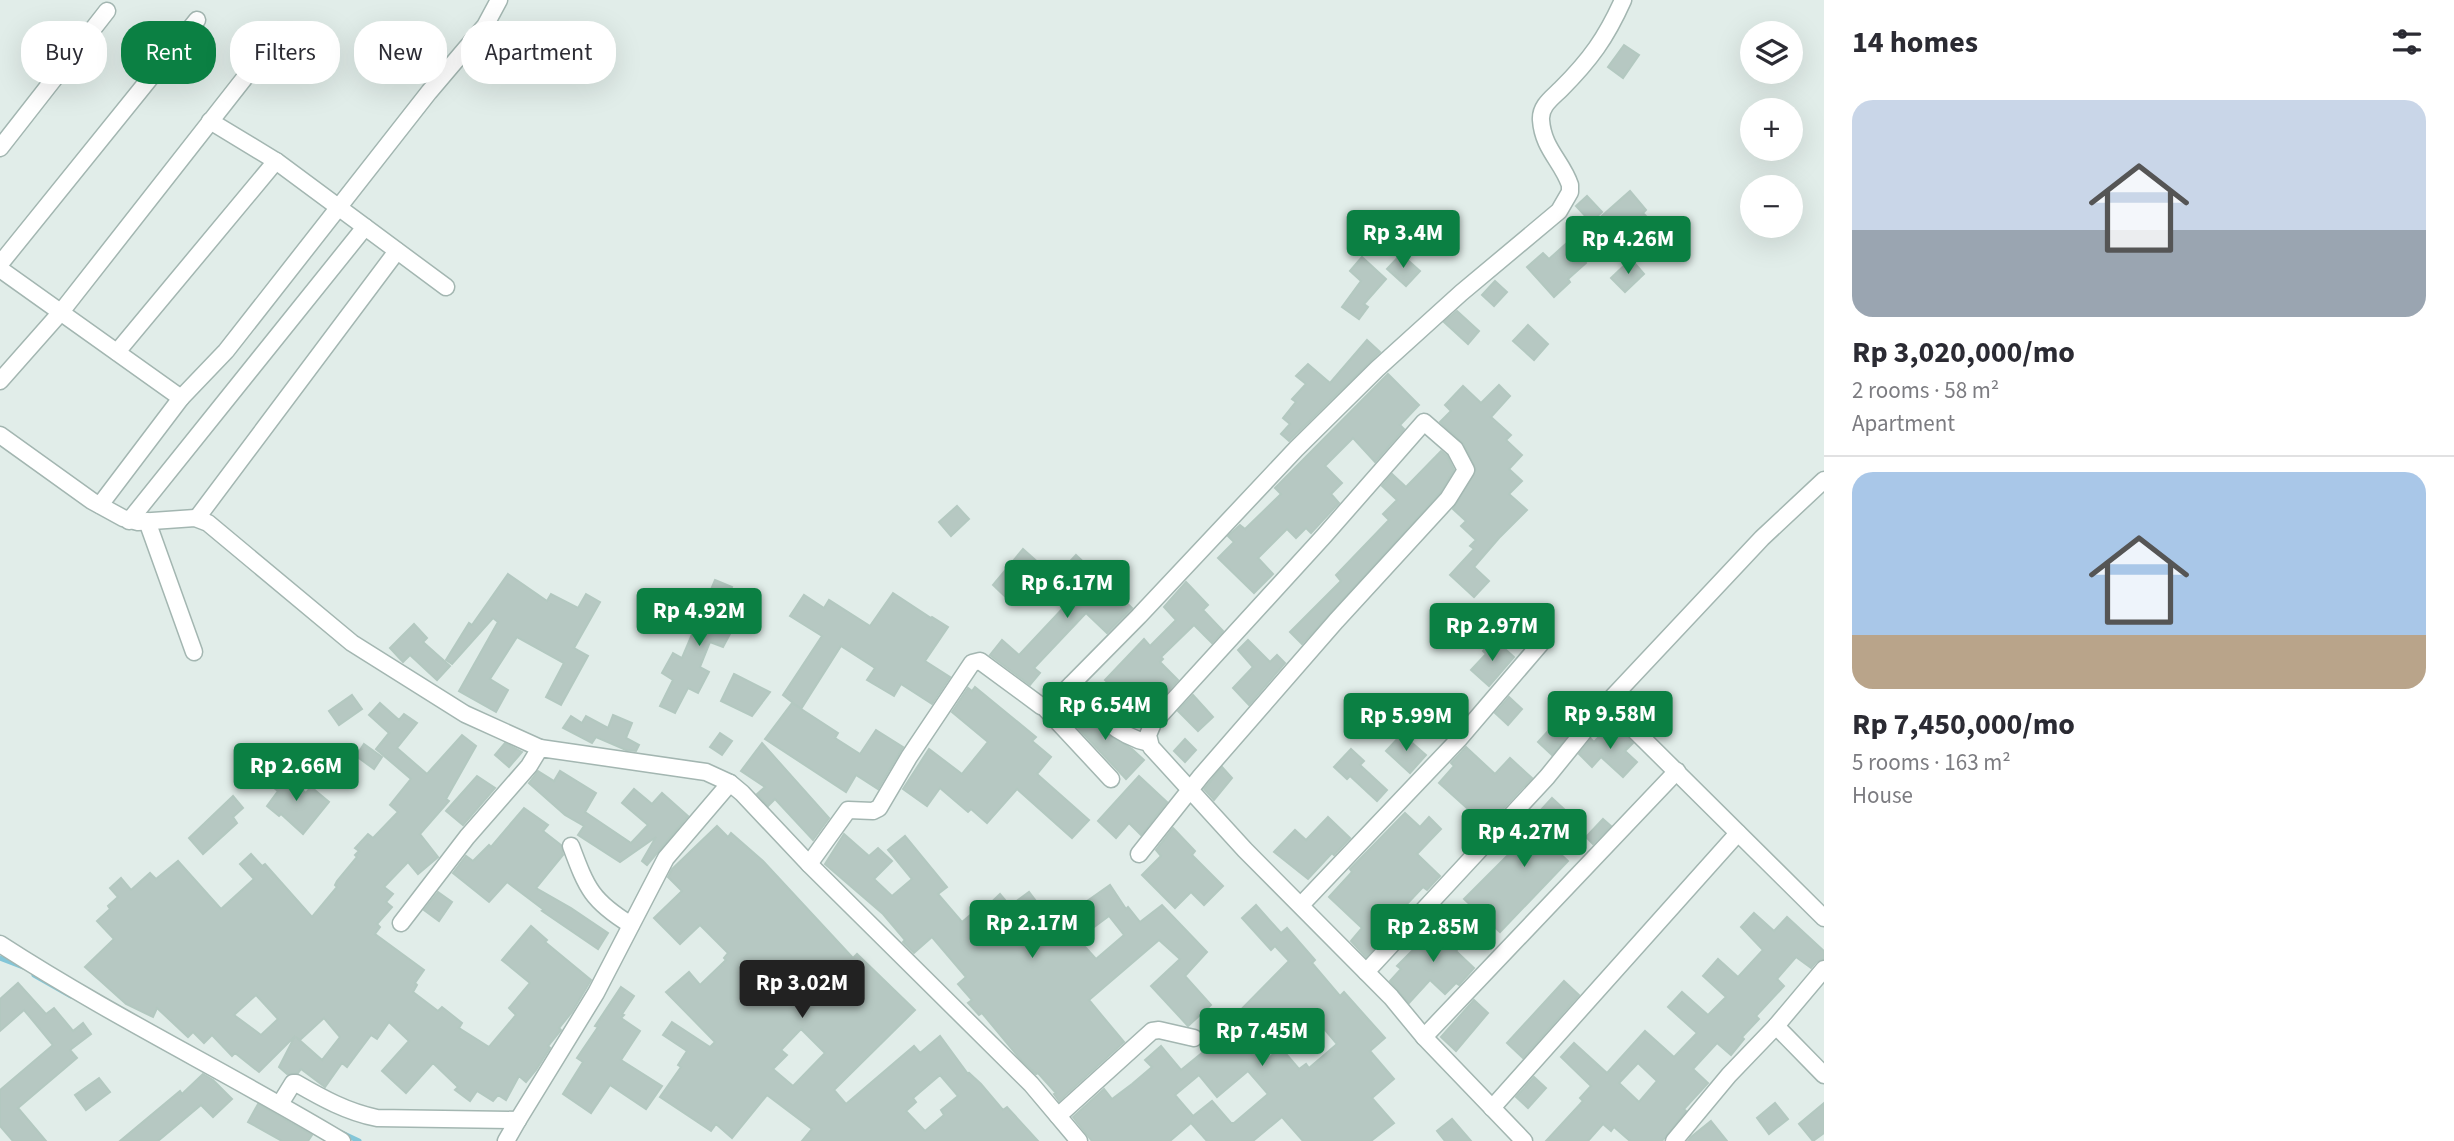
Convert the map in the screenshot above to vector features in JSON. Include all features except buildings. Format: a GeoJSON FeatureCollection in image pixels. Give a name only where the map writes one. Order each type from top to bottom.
{"type":"FeatureCollection","features":[{"type":"Feature","properties":{"kind":"street"},"geometry":{"type":"LineString","coordinates":[[100,505],[181,398],[226,351],[429,92],[485,26],[499,0]]}},
{"type":"Feature","properties":{"kind":"street"},"geometry":{"type":"LineString","coordinates":[[1044,707],[1052,704],[1071,685],[1296,449],[1377,369],[1461,293],[1559,211],[1570,192],[1570,185],[1545,141],[1542,111],[1587,62],[1600,44],[1623,0]]}},
{"type":"Feature","properties":{"kind":"street"},"geometry":{"type":"LineString","coordinates":[[0,148],[107,12]]}},
{"type":"Feature","properties":{"kind":"street"},"geometry":{"type":"LineString","coordinates":[[181,398],[0,267],[197,20]]}},
{"type":"Feature","properties":{"kind":"street"},"geometry":{"type":"LineString","coordinates":[[0,381],[61,312],[239,84]]}},
{"type":"Feature","properties":{"kind":"street"},"geometry":{"type":"LineString","coordinates":[[210,121],[276,161],[446,287]]}},
{"type":"Feature","properties":{"kind":"street"},"geometry":{"type":"LineString","coordinates":[[117,352],[276,161]]}},
{"type":"Feature","properties":{"kind":"street"},"geometry":{"type":"LineString","coordinates":[[129,521],[365,227]]}},
{"type":"Feature","properties":{"kind":"street"},"geometry":{"type":"LineString","coordinates":[[197,518],[397,251]]}},
{"type":"Feature","properties":{"kind":"street"},"geometry":{"type":"LineString","coordinates":[[1139,854],[1190,790],[1336,621],[1448,499],[1466,470],[1455,449],[1424,422],[1153,723],[1148,736],[1149,743]]}},
{"type":"Feature","properties":{"kind":"street"},"geometry":{"type":"LineString","coordinates":[[0,435],[100,505],[129,521],[197,518],[212,526],[352,643],[465,714],[540,748],[695,770],[730,783],[1031,1084],[1079,1141]]}},
{"type":"Feature","properties":{"kind":"street"},"geometry":{"type":"LineString","coordinates":[[1366,972],[1548,777],[1607,703],[1762,538],[1824,480]]}},
{"type":"Feature","properties":{"kind":"street"},"geometry":{"type":"LineString","coordinates":[[147,522],[194,652]]}},
{"type":"Feature","properties":{"kind":"street"},"geometry":{"type":"LineString","coordinates":[[1301,905],[1450,749],[1542,642]]}},
{"type":"Feature","properties":{"kind":"street"},"geometry":{"type":"LineString","coordinates":[[809,864],[848,810],[873,811],[881,806],[909,757],[972,663],[980,661],[1044,707],[1111,779]]}},
{"type":"Feature","properties":{"kind":"street"},"geometry":{"type":"LineString","coordinates":[[1071,685],[1090,706],[1122,733],[1149,743],[1190,790],[1391,997],[1424,1037],[1524,1141]]}},
{"type":"Feature","properties":{"kind":"street"},"geometry":{"type":"LineString","coordinates":[[1607,703],[1824,918]]}},
{"type":"Feature","properties":{"kind":"street"},"geometry":{"type":"LineString","coordinates":[[401,923],[467,837],[529,766],[540,748]]}},
{"type":"Feature","properties":{"kind":"street"},"geometry":{"type":"LineString","coordinates":[[1424,1037],[1676,771]]}},
{"type":"Feature","properties":{"kind":"street"},"geometry":{"type":"LineString","coordinates":[[506,1141],[596,993],[666,858],[730,783]]}},
{"type":"Feature","properties":{"kind":"street"},"geometry":{"type":"LineString","coordinates":[[1492,1108],[1738,833]]}},
{"type":"Feature","properties":{"kind":"street"},"geometry":{"type":"LineString","coordinates":[[571,846],[590,892],[609,911],[631,925]]}},
{"type":"Feature","properties":{"kind":"street"},"geometry":{"type":"LineString","coordinates":[[0,944],[66,986],[286,1094],[377,1118],[517,1123]]}},
{"type":"Feature","properties":{"kind":"street"},"geometry":{"type":"LineString","coordinates":[[1674,1141],[1824,969]]}},
{"type":"Feature","properties":{"kind":"street"},"geometry":{"type":"LineString","coordinates":[[1776,1026],[1824,1074]]}},
{"type":"Feature","properties":{"kind":"street"},"geometry":{"type":"LineString","coordinates":[[1058,1116],[1152,1031],[1159,1030],[1194,1038]]}},
{"type":"Feature","properties":{"kind":"street"},"geometry":{"type":"LineString","coordinates":[[286,1094],[342,1141]]}},
{"type":"Feature","properties":{"kind":"waterway"},"geometry":{"type":"LineString","coordinates":[[0,958],[23,967]]}},
{"type":"Feature","properties":{"kind":"waterway"},"geometry":{"type":"LineString","coordinates":[[34,975],[71,996]]}},
{"type":"Feature","properties":{"kind":"waterway"},"geometry":{"type":"LineString","coordinates":[[342,1133],[359,1141]]}}]}
